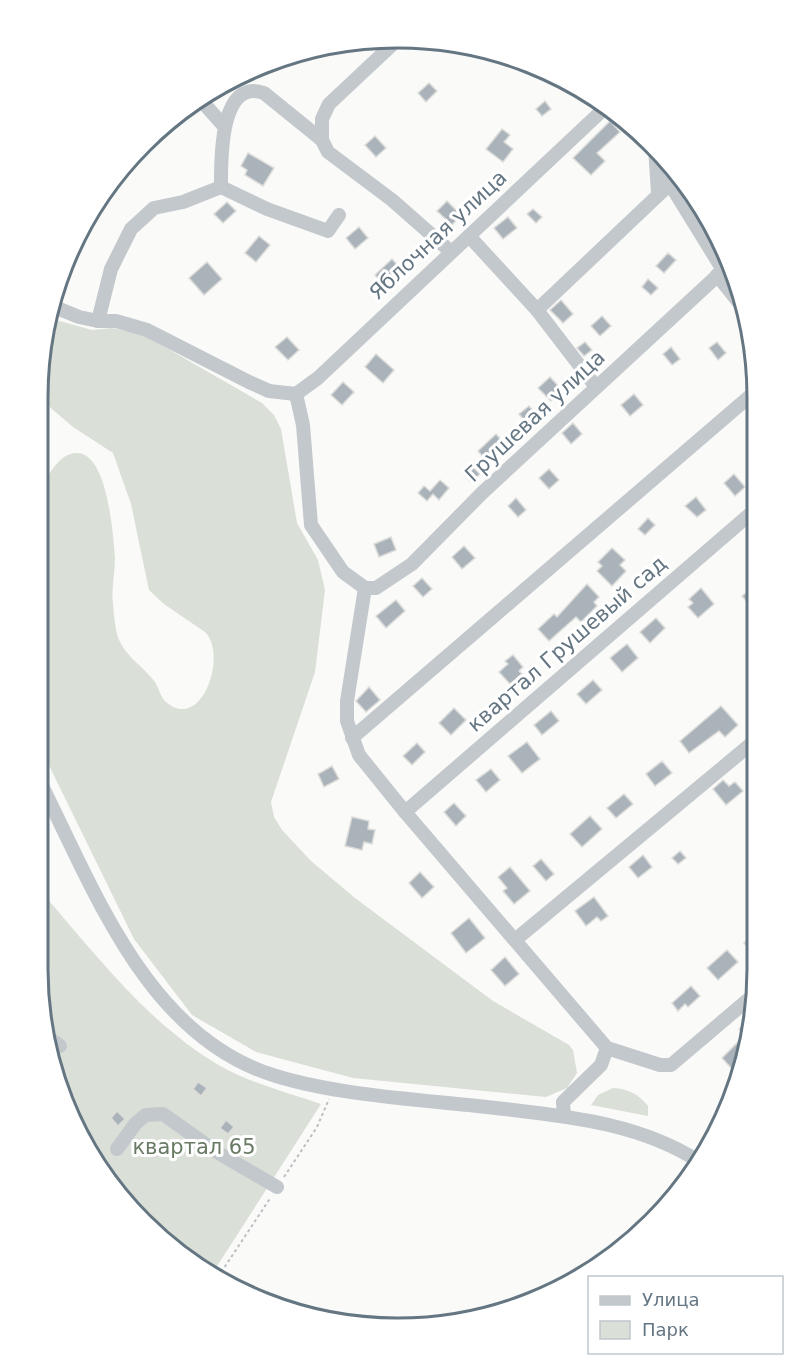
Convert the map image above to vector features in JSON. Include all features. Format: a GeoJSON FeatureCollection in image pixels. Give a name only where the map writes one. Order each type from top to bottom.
{"type":"FeatureCollection","features":[{"type":"Feature","properties":{"kind":"street"},"geometry":{"type":"LineString","coordinates":[[322,140],[322,119],[328,104],[388,48]]}},
{"type":"Feature","properties":{"kind":"street"},"geometry":{"type":"LineString","coordinates":[[221,187],[224,126],[229,112],[243,94],[257,90],[264,93],[322,140],[328,152],[392,200],[450,251]]}},
{"type":"Feature","properties":{"kind":"street"},"geometry":{"type":"LineString","coordinates":[[206,105],[224,126]]}},
{"type":"Feature","properties":{"kind":"street","name":"Яблочная улица"},"geometry":{"type":"LineString","coordinates":[[296,394],[318,378],[450,251],[469,236],[600,113]]}},
{"type":"Feature","properties":{"kind":"street"},"geometry":{"type":"LineString","coordinates":[[656,162],[658,193]]}},
{"type":"Feature","properties":{"kind":"street"},"geometry":{"type":"LineString","coordinates":[[669,178],[670,184],[721,267]]}},
{"type":"Feature","properties":{"kind":"street"},"geometry":{"type":"LineString","coordinates":[[537,310],[670,184]]}},
{"type":"Feature","properties":{"kind":"street"},"geometry":{"type":"LineString","coordinates":[[98,321],[111,269],[131,229],[154,208],[183,202],[221,187],[276,213],[328,231],[339,215]]}},
{"type":"Feature","properties":{"kind":"street"},"geometry":{"type":"LineString","coordinates":[[469,236],[537,310],[596,387]]}},
{"type":"Feature","properties":{"kind":"street","name":"Грушевая улица"},"geometry":{"type":"LineString","coordinates":[[364,588],[376,588],[412,564],[596,387],[722,270]]}},
{"type":"Feature","properties":{"kind":"street"},"geometry":{"type":"LineString","coordinates":[[60,309],[79,317],[98,321],[116,321],[147,330],[249,382],[280,393],[296,394],[303,425],[311,525],[342,572],[364,588],[347,701],[347,721],[359,755],[607,1048],[660,1065],[671,1065],[745,1002]]}},
{"type":"Feature","properties":{"kind":"street"},"geometry":{"type":"LineString","coordinates":[[352,738],[747,399]]}},
{"type":"Feature","properties":{"kind":"street","name":"квартал Грушевый сад"},"geometry":{"type":"LineString","coordinates":[[405,812],[747,517]]}},
{"type":"Feature","properties":{"kind":"street"},"geometry":{"type":"LineString","coordinates":[[515,940],[747,747]]}},
{"type":"Feature","properties":{"kind":"street"},"geometry":{"type":"LineString","coordinates":[[48,797],[123,942],[177,1017],[215,1048],[263,1072],[313,1085],[564,1116],[642,1133],[691,1158]]}},
{"type":"Feature","properties":{"kind":"street"},"geometry":{"type":"LineString","coordinates":[[564,1116],[563,1102],[601,1065],[607,1048]]}},
{"type":"Feature","properties":{"kind":"street"},"geometry":{"type":"LineString","coordinates":[[117,1149],[136,1123],[146,1115],[163,1114],[215,1151],[277,1186]]}},
{"type":"Feature","properties":{"kind":"green space"},"geometry":{"type":"Polygon","coordinates":[[[57,320],[92,330],[112,328],[144,335],[262,403],[274,415],[281,429],[297,523],[318,560],[325,590],[315,672],[271,802],[274,817],[282,830],[311,861],[355,898],[493,1001],[569,1045],[573,1050],[577,1073],[567,1088],[546,1097],[353,1078],[256,1052],[192,1015],[134,939],[48,763],[48,476],[64,457],[78,453],[90,459],[99,472],[105,489],[115,558],[112,593],[115,622],[119,640],[126,652],[155,682],[164,700],[179,709],[191,707],[200,699],[208,687],[214,657],[211,643],[205,632],[164,604],[149,590],[131,504],[113,453],[73,427],[48,406],[51,352],[57,320]]]}},
{"type":"Feature","properties":{"kind":"green space","name":"квартал 65"},"geometry":{"type":"Polygon","coordinates":[[[48,900],[123,985],[169,1030],[195,1050],[222,1067],[246,1078],[321,1104],[216,1267],[185,1246],[150,1216],[120,1181],[95,1143],[75,1102],[60,1059],[51,1014],[48,900]]]}},
{"type":"Feature","properties":{"kind":"green space"},"geometry":{"type":"Polygon","coordinates":[[[613,1088],[628,1091],[641,1098],[648,1106],[648,1116],[591,1105],[598,1095],[613,1088]]]}},
{"type":"Feature","properties":{"kind":"building"},"geometry":{"type":"Polygon","coordinates":[[[429,83],[437,91],[426,102],[418,93],[429,83]]]}},
{"type":"Feature","properties":{"kind":"building"},"geometry":{"type":"Polygon","coordinates":[[[545,101],[551,109],[542,116],[536,109],[545,101]]]}},
{"type":"Feature","properties":{"kind":"building"},"geometry":{"type":"Polygon","coordinates":[[[610,121],[620,132],[597,153],[605,161],[591,175],[573,158],[610,121]]]}},
{"type":"Feature","properties":{"kind":"building"},"geometry":{"type":"Polygon","coordinates":[[[502,129],[510,135],[504,142],[513,149],[503,162],[486,149],[502,129]]]}},
{"type":"Feature","properties":{"kind":"building"},"geometry":{"type":"Polygon","coordinates":[[[375,136],[386,148],[376,157],[365,145],[375,136]]]}},
{"type":"Feature","properties":{"kind":"building"},"geometry":{"type":"Polygon","coordinates":[[[248,153],[274,168],[263,186],[245,175],[247,170],[241,166],[248,153]]]}},
{"type":"Feature","properties":{"kind":"building"},"geometry":{"type":"Polygon","coordinates":[[[447,201],[461,215],[452,225],[437,211],[447,201]]]}},
{"type":"Feature","properties":{"kind":"building"},"geometry":{"type":"Polygon","coordinates":[[[227,202],[236,211],[223,223],[214,214],[227,202]]]}},
{"type":"Feature","properties":{"kind":"building"},"geometry":{"type":"Polygon","coordinates":[[[533,209],[542,217],[536,223],[527,214],[533,209]]]}},
{"type":"Feature","properties":{"kind":"building"},"geometry":{"type":"Polygon","coordinates":[[[508,217],[517,228],[503,239],[494,228],[508,217]]]}},
{"type":"Feature","properties":{"kind":"building"},"geometry":{"type":"Polygon","coordinates":[[[359,227],[368,238],[355,249],[346,238],[359,227]]]}},
{"type":"Feature","properties":{"kind":"building"},"geometry":{"type":"Polygon","coordinates":[[[259,236],[270,245],[256,262],[245,253],[259,236]]]}},
{"type":"Feature","properties":{"kind":"building"},"geometry":{"type":"Polygon","coordinates":[[[668,253],[676,260],[664,273],[656,266],[668,253]]]}},
{"type":"Feature","properties":{"kind":"building"},"geometry":{"type":"Polygon","coordinates":[[[392,259],[402,270],[385,286],[375,275],[392,259]]]}},
{"type":"Feature","properties":{"kind":"building"},"geometry":{"type":"Polygon","coordinates":[[[207,262],[222,279],[204,295],[189,278],[207,262]]]}},
{"type":"Feature","properties":{"kind":"building"},"geometry":{"type":"Polygon","coordinates":[[[648,279],[658,288],[651,295],[642,287],[648,279]]]}},
{"type":"Feature","properties":{"kind":"building"},"geometry":{"type":"Polygon","coordinates":[[[561,300],[573,314],[563,323],[550,310],[561,300]]]}},
{"type":"Feature","properties":{"kind":"building"},"geometry":{"type":"Polygon","coordinates":[[[602,316],[611,326],[600,336],[591,326],[602,316]]]}},
{"type":"Feature","properties":{"kind":"building"},"geometry":{"type":"Polygon","coordinates":[[[287,337],[299,350],[288,360],[275,347],[287,337]]]}},
{"type":"Feature","properties":{"kind":"building"},"geometry":{"type":"Polygon","coordinates":[[[585,342],[592,350],[584,356],[577,348],[585,342]]]}},
{"type":"Feature","properties":{"kind":"building"},"geometry":{"type":"Polygon","coordinates":[[[717,342],[726,353],[718,360],[709,348],[717,342]]]}},
{"type":"Feature","properties":{"kind":"building"},"geometry":{"type":"Polygon","coordinates":[[[671,347],[680,359],[672,365],[663,354],[671,347]]]}},
{"type":"Feature","properties":{"kind":"building"},"geometry":{"type":"Polygon","coordinates":[[[376,354],[394,370],[383,383],[365,367],[376,354]]]}},
{"type":"Feature","properties":{"kind":"building"},"geometry":{"type":"Polygon","coordinates":[[[550,377],[562,390],[551,401],[538,388],[550,377]]]}},
{"type":"Feature","properties":{"kind":"building"},"geometry":{"type":"Polygon","coordinates":[[[343,382],[354,392],[342,405],[331,395],[343,382]]]}},
{"type":"Feature","properties":{"kind":"building"},"geometry":{"type":"Polygon","coordinates":[[[634,394],[643,405],[630,416],[621,405],[634,394]]]}},
{"type":"Feature","properties":{"kind":"building"},"geometry":{"type":"Polygon","coordinates":[[[529,406],[539,418],[529,426],[519,414],[529,406]]]}},
{"type":"Feature","properties":{"kind":"building"},"geometry":{"type":"Polygon","coordinates":[[[573,423],[582,434],[571,444],[562,433],[573,423]]]}},
{"type":"Feature","properties":{"kind":"building"},"geometry":{"type":"Polygon","coordinates":[[[496,434],[504,443],[486,460],[478,451],[496,434]]]}},
{"type":"Feature","properties":{"kind":"building"},"geometry":{"type":"Polygon","coordinates":[[[473,467],[480,474],[471,482],[465,475],[473,467]]]}},
{"type":"Feature","properties":{"kind":"building"},"geometry":{"type":"Polygon","coordinates":[[[549,469],[559,480],[549,489],[539,478],[549,469]]]}},
{"type":"Feature","properties":{"kind":"building"},"geometry":{"type":"Polygon","coordinates":[[[734,474],[745,487],[735,496],[724,483],[734,474]]]}},
{"type":"Feature","properties":{"kind":"building"},"geometry":{"type":"Polygon","coordinates":[[[440,480],[449,488],[439,500],[433,494],[427,501],[418,493],[424,486],[430,491],[440,480]]]}},
{"type":"Feature","properties":{"kind":"building"},"geometry":{"type":"Polygon","coordinates":[[[696,497],[706,510],[697,517],[685,506],[696,497]]]}},
{"type":"Feature","properties":{"kind":"building"},"geometry":{"type":"Polygon","coordinates":[[[516,498],[526,510],[518,517],[508,506],[516,498]]]}},
{"type":"Feature","properties":{"kind":"building"},"geometry":{"type":"Polygon","coordinates":[[[648,518],[655,525],[645,535],[638,529],[648,518]]]}},
{"type":"Feature","properties":{"kind":"building"},"geometry":{"type":"Polygon","coordinates":[[[391,537],[396,550],[379,557],[374,544],[391,537]]]}},
{"type":"Feature","properties":{"kind":"building"},"geometry":{"type":"Polygon","coordinates":[[[464,546],[475,558],[462,569],[452,557],[464,546]]]}},
{"type":"Feature","properties":{"kind":"building"},"geometry":{"type":"Polygon","coordinates":[[[612,548],[625,560],[620,565],[626,571],[612,586],[597,571],[602,566],[598,562],[612,548]]]}},
{"type":"Feature","properties":{"kind":"building"},"geometry":{"type":"Polygon","coordinates":[[[422,578],[432,589],[423,597],[413,586],[422,578]]]}},
{"type":"Feature","properties":{"kind":"building"},"geometry":{"type":"Polygon","coordinates":[[[587,584],[599,597],[594,602],[597,606],[581,622],[576,617],[549,641],[538,629],[554,614],[557,617],[587,584]]]}},
{"type":"Feature","properties":{"kind":"building"},"geometry":{"type":"Polygon","coordinates":[[[701,588],[714,604],[698,618],[688,607],[693,603],[689,599],[701,588]]]}},
{"type":"Feature","properties":{"kind":"building"},"geometry":{"type":"Polygon","coordinates":[[[747,592],[747,602],[742,596],[747,592]]]}},
{"type":"Feature","properties":{"kind":"building"},"geometry":{"type":"Polygon","coordinates":[[[396,600],[405,611],[386,628],[376,616],[396,600]]]}},
{"type":"Feature","properties":{"kind":"building"},"geometry":{"type":"Polygon","coordinates":[[[656,618],[665,628],[650,643],[640,632],[656,618]]]}},
{"type":"Feature","properties":{"kind":"building"},"geometry":{"type":"Polygon","coordinates":[[[627,644],[638,658],[622,672],[610,658],[627,644]]]}},
{"type":"Feature","properties":{"kind":"building"},"geometry":{"type":"Polygon","coordinates":[[[513,655],[523,667],[519,671],[522,674],[510,684],[499,672],[508,664],[505,661],[513,655]]]}},
{"type":"Feature","properties":{"kind":"building"},"geometry":{"type":"Polygon","coordinates":[[[593,680],[602,690],[586,704],[577,694],[593,680]]]}},
{"type":"Feature","properties":{"kind":"building"},"geometry":{"type":"Polygon","coordinates":[[[369,687],[380,700],[366,712],[356,701],[369,687]]]}},
{"type":"Feature","properties":{"kind":"building"},"geometry":{"type":"Polygon","coordinates":[[[721,706],[738,725],[725,737],[719,731],[689,753],[680,741],[721,706]]]}},
{"type":"Feature","properties":{"kind":"building"},"geometry":{"type":"Polygon","coordinates":[[[454,708],[466,720],[451,735],[439,723],[454,708]]]}},
{"type":"Feature","properties":{"kind":"building"},"geometry":{"type":"Polygon","coordinates":[[[551,711],[559,721],[542,735],[534,725],[551,711]]]}},
{"type":"Feature","properties":{"kind":"building"},"geometry":{"type":"Polygon","coordinates":[[[527,742],[540,759],[522,773],[508,756],[527,742]]]}},
{"type":"Feature","properties":{"kind":"building"},"geometry":{"type":"Polygon","coordinates":[[[417,743],[425,752],[412,765],[403,756],[417,743]]]}},
{"type":"Feature","properties":{"kind":"building"},"geometry":{"type":"Polygon","coordinates":[[[662,761],[672,773],[655,786],[646,774],[662,761]]]}},
{"type":"Feature","properties":{"kind":"building"},"geometry":{"type":"Polygon","coordinates":[[[332,766],[339,779],[324,787],[318,774],[332,766]]]}},
{"type":"Feature","properties":{"kind":"building"},"geometry":{"type":"Polygon","coordinates":[[[491,769],[500,780],[486,792],[476,780],[491,769]]]}},
{"type":"Feature","properties":{"kind":"building"},"geometry":{"type":"Polygon","coordinates":[[[723,780],[729,786],[735,782],[743,791],[726,805],[713,789],[723,780]]]}},
{"type":"Feature","properties":{"kind":"building"},"geometry":{"type":"Polygon","coordinates":[[[624,794],[633,804],[616,818],[607,808],[624,794]]]}},
{"type":"Feature","properties":{"kind":"building"},"geometry":{"type":"Polygon","coordinates":[[[454,803],[466,816],[456,826],[444,812],[454,803]]]}},
{"type":"Feature","properties":{"kind":"building"},"geometry":{"type":"Polygon","coordinates":[[[590,816],[602,829],[582,847],[570,834],[590,816]]]}},
{"type":"Feature","properties":{"kind":"building"},"geometry":{"type":"Polygon","coordinates":[[[352,817],[369,821],[368,829],[375,830],[372,844],[364,842],[362,850],[345,846],[352,817]]]}},
{"type":"Feature","properties":{"kind":"building"},"geometry":{"type":"Polygon","coordinates":[[[680,851],[686,858],[678,864],[672,858],[680,851]]]}},
{"type":"Feature","properties":{"kind":"building"},"geometry":{"type":"Polygon","coordinates":[[[643,855],[652,867],[638,878],[629,867],[643,855]]]}},
{"type":"Feature","properties":{"kind":"building"},"geometry":{"type":"Polygon","coordinates":[[[541,859],[554,874],[546,881],[533,866],[541,859]]]}},
{"type":"Feature","properties":{"kind":"building"},"geometry":{"type":"Polygon","coordinates":[[[510,867],[530,891],[514,904],[503,891],[507,888],[498,877],[510,867]]]}},
{"type":"Feature","properties":{"kind":"building"},"geometry":{"type":"Polygon","coordinates":[[[420,872],[434,887],[422,898],[409,883],[420,872]]]}},
{"type":"Feature","properties":{"kind":"building"},"geometry":{"type":"Polygon","coordinates":[[[594,897],[608,916],[601,921],[597,917],[586,926],[575,911],[594,897]]]}},
{"type":"Feature","properties":{"kind":"building"},"geometry":{"type":"Polygon","coordinates":[[[469,918],[485,938],[466,953],[451,933],[469,918]]]}},
{"type":"Feature","properties":{"kind":"building"},"geometry":{"type":"Polygon","coordinates":[[[727,950],[738,962],[718,980],[707,968],[727,950]]]}},
{"type":"Feature","properties":{"kind":"building"},"geometry":{"type":"Polygon","coordinates":[[[505,957],[519,974],[505,986],[491,970],[505,957]]]}},
{"type":"Feature","properties":{"kind":"building"},"geometry":{"type":"Polygon","coordinates":[[[691,986],[700,996],[688,1007],[685,1004],[678,1011],[672,1003],[691,986]]]}},
{"type":"Feature","properties":{"kind":"building"},"geometry":{"type":"Polygon","coordinates":[[[739,1041],[732,1069],[722,1058],[739,1041]]]}},
{"type":"Feature","properties":{"kind":"building"},"geometry":{"type":"Polygon","coordinates":[[[198,1082],[207,1088],[201,1096],[193,1089],[198,1082]]]}},
{"type":"Feature","properties":{"kind":"building"},"geometry":{"type":"Polygon","coordinates":[[[117,1111],[125,1119],[118,1126],[111,1118],[117,1111]]]}},
{"type":"Feature","properties":{"kind":"building"},"geometry":{"type":"Polygon","coordinates":[[[226,1120],[234,1127],[228,1134],[220,1128],[226,1120]]]}}]}
